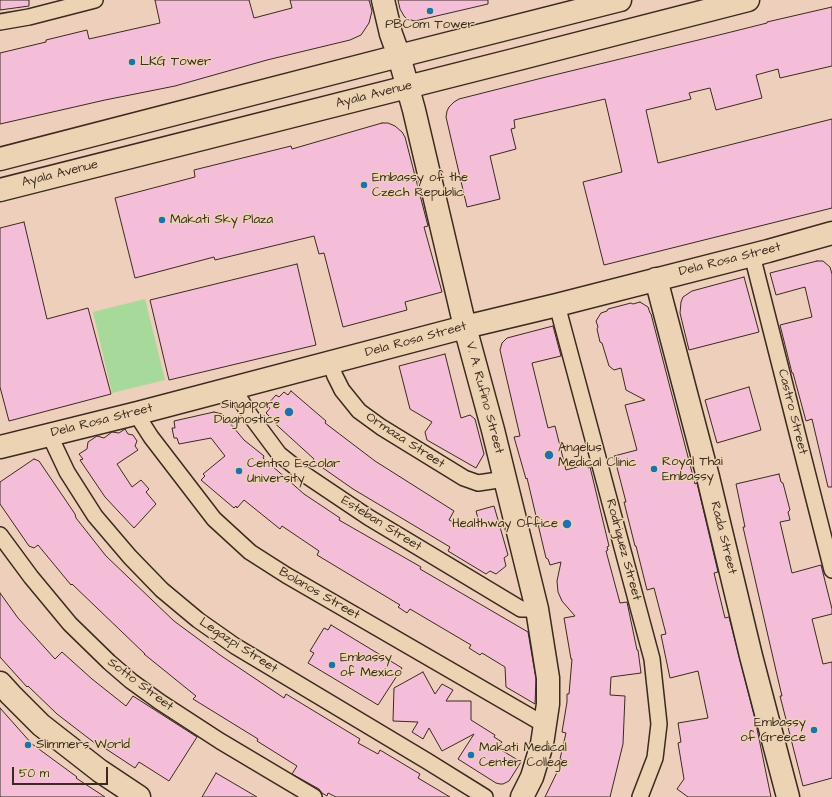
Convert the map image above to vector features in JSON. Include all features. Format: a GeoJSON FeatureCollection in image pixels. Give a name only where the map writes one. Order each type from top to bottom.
{"type":"FeatureCollection","features":[{"type":"Feature","properties":{"kind":"street"},"geometry":{"type":"LineString","coordinates":[[0,22],[29,17],[95,0]]}},
{"type":"Feature","properties":{"kind":"street","name":"V. A. Rufino Street"},"geometry":{"type":"LineString","coordinates":[[382,0],[414,110],[465,327],[493,430],[536,609],[548,678],[548,704],[542,744],[532,777],[522,797]]}},
{"type":"Feature","properties":{"kind":"street"},"geometry":{"type":"LineString","coordinates":[[388,0],[396,32],[399,56]]}},
{"type":"Feature","properties":{"kind":"street"},"geometry":{"type":"LineString","coordinates":[[0,159],[620,0]]}},
{"type":"Feature","properties":{"kind":"street","name":"Ayala Avenue"},"geometry":{"type":"LineString","coordinates":[[0,190],[748,0]]}},
{"type":"Feature","properties":{"kind":"street","name":"Dela Rosa Street"},"geometry":{"type":"LineString","coordinates":[[0,447],[138,413],[465,327],[752,255],[832,233]]}},
{"type":"Feature","properties":{"kind":"street","name":"Castro Street"},"geometry":{"type":"LineString","coordinates":[[752,255],[832,570]]}},
{"type":"Feature","properties":{"kind":"street","name":"Rada Street"},"geometry":{"type":"LineString","coordinates":[[656,279],[704,462],[751,656],[788,797]]}},
{"type":"Feature","properties":{"kind":"street","name":"Rodriguez Street"},"geometry":{"type":"LineString","coordinates":[[557,305],[652,659],[659,724],[655,758],[640,797]]}},
{"type":"Feature","properties":{"kind":"street","name":"Ormaza Street"},"geometry":{"type":"LineString","coordinates":[[330,363],[342,390],[359,411],[381,427],[464,478],[478,483],[505,479]]}},
{"type":"Feature","properties":{"kind":"street","name":"Esteban Street"},"geometry":{"type":"LineString","coordinates":[[233,388],[250,415],[279,454],[304,474],[368,517],[521,609],[536,609]]}},
{"type":"Feature","properties":{"kind":"street","name":"Bolanos Street"},"geometry":{"type":"LineString","coordinates":[[138,413],[142,423],[151,436],[214,519],[250,552],[293,579],[545,725]]}},
{"type":"Feature","properties":{"kind":"street","name":"Legazpi Street"},"geometry":{"type":"LineString","coordinates":[[49,434],[67,472],[95,516],[130,557],[162,590],[198,620],[235,646],[485,797]]}},
{"type":"Feature","properties":{"kind":"street","name":"Sotto Street"},"geometry":{"type":"LineString","coordinates":[[0,535],[31,577],[70,624],[114,667],[160,702],[220,741],[314,797]]}},
{"type":"Feature","properties":{"kind":"street"},"geometry":{"type":"LineString","coordinates":[[0,683],[41,725],[100,771],[139,797]]}},
{"type":"Feature","properties":{"kind":"green space"},"geometry":{"type":"Polygon","coordinates":[[[145,299],[165,380],[112,393],[93,312],[145,299]]]}},
{"type":"Feature","properties":{"kind":"building"},"geometry":{"type":"Polygon","coordinates":[[[0,0],[29,0],[29,6],[0,10],[0,0]]]}},
{"type":"Feature","properties":{"kind":"building"},"geometry":{"type":"Polygon","coordinates":[[[155,0],[249,0],[254,18],[292,8],[290,0],[369,0],[372,11],[369,23],[361,35],[350,40],[267,60],[175,86],[0,124],[0,53],[87,30],[89,39],[160,23],[155,0]]]}},
{"type":"Feature","properties":{"kind":"building","name":"PBCom Tower"},"geometry":{"type":"Polygon","coordinates":[[[398,0],[488,0],[488,4],[415,21],[407,19],[404,16],[400,9],[398,0]]]}},
{"type":"Feature","properties":{"kind":"building"},"geometry":{"type":"Polygon","coordinates":[[[832,7],[832,66],[780,78],[778,69],[756,75],[762,98],[716,110],[710,88],[689,93],[691,99],[646,110],[658,163],[832,119],[832,208],[604,265],[583,182],[622,172],[605,99],[514,120],[515,128],[511,129],[516,149],[490,156],[500,199],[467,207],[446,117],[449,107],[459,99],[832,7]]]}},
{"type":"Feature","properties":{"kind":"building"},"geometry":{"type":"Polygon","coordinates":[[[382,123],[388,123],[395,126],[405,137],[428,226],[424,227],[442,292],[405,302],[407,310],[343,327],[324,253],[319,254],[314,236],[215,260],[214,257],[135,278],[115,198],[195,177],[194,170],[291,146],[292,149],[382,123]]]}},
{"type":"Feature","properties":{"kind":"building"},"geometry":{"type":"Polygon","coordinates":[[[24,222],[47,319],[88,308],[111,394],[9,421],[0,387],[0,228],[24,222]]]}},
{"type":"Feature","properties":{"kind":"building"},"geometry":{"type":"Polygon","coordinates":[[[817,261],[823,261],[830,267],[832,274],[832,487],[828,487],[812,419],[806,421],[780,325],[812,317],[805,287],[776,295],[770,273],[817,261]]]}},
{"type":"Feature","properties":{"kind":"building"},"geometry":{"type":"Polygon","coordinates":[[[297,264],[316,345],[169,380],[150,300],[297,264]]]}},
{"type":"Feature","properties":{"kind":"building"},"geometry":{"type":"Polygon","coordinates":[[[744,277],[759,332],[689,350],[680,313],[683,297],[692,291],[744,277]]]}},
{"type":"Feature","properties":{"kind":"building"},"geometry":{"type":"Polygon","coordinates":[[[640,302],[648,307],[651,314],[695,484],[697,483],[718,572],[714,573],[725,618],[729,617],[755,719],[771,797],[688,797],[677,789],[684,779],[678,743],[681,742],[678,723],[708,718],[698,671],[670,678],[661,635],[666,634],[654,588],[647,590],[624,502],[626,502],[614,456],[637,450],[625,405],[645,400],[626,390],[621,368],[614,370],[609,366],[602,343],[600,342],[596,321],[601,313],[607,311],[608,309],[640,302]]]}},
{"type":"Feature","properties":{"kind":"building"},"geometry":{"type":"Polygon","coordinates":[[[553,326],[561,356],[532,363],[548,428],[555,426],[566,470],[588,464],[588,468],[590,467],[609,546],[607,547],[608,550],[606,551],[620,603],[627,602],[638,650],[641,673],[611,677],[610,695],[625,696],[623,744],[610,797],[545,797],[563,760],[560,759],[566,733],[562,732],[567,694],[569,694],[572,659],[564,618],[575,616],[562,601],[558,592],[557,581],[561,562],[550,565],[548,559],[546,558],[527,478],[526,479],[514,437],[520,436],[500,350],[502,343],[507,338],[553,326]]]}},
{"type":"Feature","properties":{"kind":"building"},"geometry":{"type":"Polygon","coordinates":[[[445,354],[461,418],[470,415],[475,419],[484,454],[476,468],[427,440],[425,432],[432,422],[410,409],[399,366],[445,354]]]}},
{"type":"Feature","properties":{"kind":"building"},"geometry":{"type":"Polygon","coordinates":[[[749,387],[761,430],[717,443],[705,400],[749,387]]]}},
{"type":"Feature","properties":{"kind":"building"},"geometry":{"type":"Polygon","coordinates":[[[291,391],[326,421],[325,423],[375,461],[454,511],[449,520],[466,528],[471,521],[480,526],[476,511],[494,506],[508,555],[504,558],[506,566],[496,574],[490,571],[486,574],[448,551],[450,547],[353,489],[313,461],[314,459],[269,418],[266,413],[270,408],[267,405],[276,395],[279,397],[284,392],[288,395],[291,391]]]}},
{"type":"Feature","properties":{"kind":"building"},"geometry":{"type":"Polygon","coordinates":[[[214,412],[222,414],[244,440],[264,456],[263,458],[304,494],[340,518],[339,520],[421,567],[420,569],[528,632],[536,679],[535,704],[506,687],[505,667],[482,653],[480,655],[469,648],[471,645],[410,609],[407,613],[398,607],[400,605],[317,555],[319,551],[282,526],[280,529],[244,500],[237,508],[236,506],[234,508],[201,480],[205,476],[203,474],[225,456],[211,438],[179,444],[177,438],[174,438],[172,428],[175,428],[174,421],[214,412]]]}},
{"type":"Feature","properties":{"kind":"building"},"geometry":{"type":"Polygon","coordinates":[[[125,429],[128,434],[133,435],[137,441],[135,446],[138,450],[117,464],[132,487],[141,480],[149,489],[146,492],[156,504],[134,528],[105,497],[80,460],[83,459],[79,454],[87,449],[88,442],[97,436],[104,438],[112,432],[119,433],[125,429]]]}},
{"type":"Feature","properties":{"kind":"building"},"geometry":{"type":"Polygon","coordinates":[[[34,459],[39,461],[75,514],[76,518],[106,556],[174,621],[220,655],[284,698],[286,694],[360,739],[358,743],[378,754],[380,750],[420,774],[418,778],[450,797],[336,797],[328,793],[327,796],[319,789],[292,774],[297,766],[257,741],[258,739],[193,699],[196,696],[144,654],[72,584],[71,585],[38,545],[34,548],[29,546],[0,504],[0,482],[34,459]]]}},
{"type":"Feature","properties":{"kind":"building"},"geometry":{"type":"Polygon","coordinates":[[[779,474],[790,510],[788,512],[790,520],[780,522],[792,573],[821,565],[832,609],[832,614],[812,619],[823,664],[832,662],[832,778],[803,786],[780,696],[782,696],[743,527],[745,527],[736,484],[779,474]]]}},
{"type":"Feature","properties":{"kind":"building"},"geometry":{"type":"Polygon","coordinates":[[[0,593],[18,618],[55,659],[62,652],[92,679],[126,706],[133,696],[197,737],[169,781],[139,762],[135,768],[97,743],[96,744],[57,714],[28,686],[27,687],[0,657],[0,593]]]}},
{"type":"Feature","properties":{"kind":"building"},"geometry":{"type":"Polygon","coordinates":[[[331,625],[402,668],[378,705],[308,663],[314,653],[310,651],[324,628],[328,630],[331,625]]]}},
{"type":"Feature","properties":{"kind":"building"},"geometry":{"type":"Polygon","coordinates":[[[423,672],[435,694],[442,684],[453,690],[446,701],[471,701],[471,720],[495,735],[494,737],[502,742],[498,748],[521,762],[509,781],[503,784],[496,783],[458,759],[474,734],[442,751],[429,728],[423,739],[412,732],[418,722],[393,721],[394,688],[423,672]]]}},
{"type":"Feature","properties":{"kind":"building"},"geometry":{"type":"Polygon","coordinates":[[[0,708],[32,744],[77,777],[76,778],[105,797],[0,797],[0,708]]]}},
{"type":"Feature","properties":{"kind":"building"},"geometry":{"type":"Polygon","coordinates":[[[216,773],[257,797],[202,797],[216,773]]]}},
{"type":"Feature","properties":{"kind":"place","name":"PBCom Tower"},"geometry":{"type":"Point","coordinates":[430,11]}},
{"type":"Feature","properties":{"kind":"place","name":"LKG Tower"},"geometry":{"type":"Point","coordinates":[132,62]}},
{"type":"Feature","properties":{"kind":"place","name":"Embassy of the Czech Republic"},"geometry":{"type":"Point","coordinates":[364,185]}},
{"type":"Feature","properties":{"kind":"place","name":"Makati Sky Plaza"},"geometry":{"type":"Point","coordinates":[162,220]}},
{"type":"Feature","properties":{"kind":"place","name":"Singapore Diagnostics"},"geometry":{"type":"Point","coordinates":[289,412]}},
{"type":"Feature","properties":{"kind":"place","name":"Angelus Medical Clinic"},"geometry":{"type":"Point","coordinates":[549,455]}},
{"type":"Feature","properties":{"kind":"place","name":"Royal Thai Embassy"},"geometry":{"type":"Point","coordinates":[654,469]}},
{"type":"Feature","properties":{"kind":"place","name":"Centro Escolar University"},"geometry":{"type":"Point","coordinates":[239,471]}},
{"type":"Feature","properties":{"kind":"place","name":"Healthway Office"},"geometry":{"type":"Point","coordinates":[567,524]}},
{"type":"Feature","properties":{"kind":"place","name":"Embassy of Mexico"},"geometry":{"type":"Point","coordinates":[332,665]}},
{"type":"Feature","properties":{"kind":"place","name":"Embassy of Greece"},"geometry":{"type":"Point","coordinates":[814,730]}},
{"type":"Feature","properties":{"kind":"place","name":"Slimmers World"},"geometry":{"type":"Point","coordinates":[28,745]}},
{"type":"Feature","properties":{"kind":"place","name":"Makati Medical Center College"},"geometry":{"type":"Point","coordinates":[471,755]}}]}
